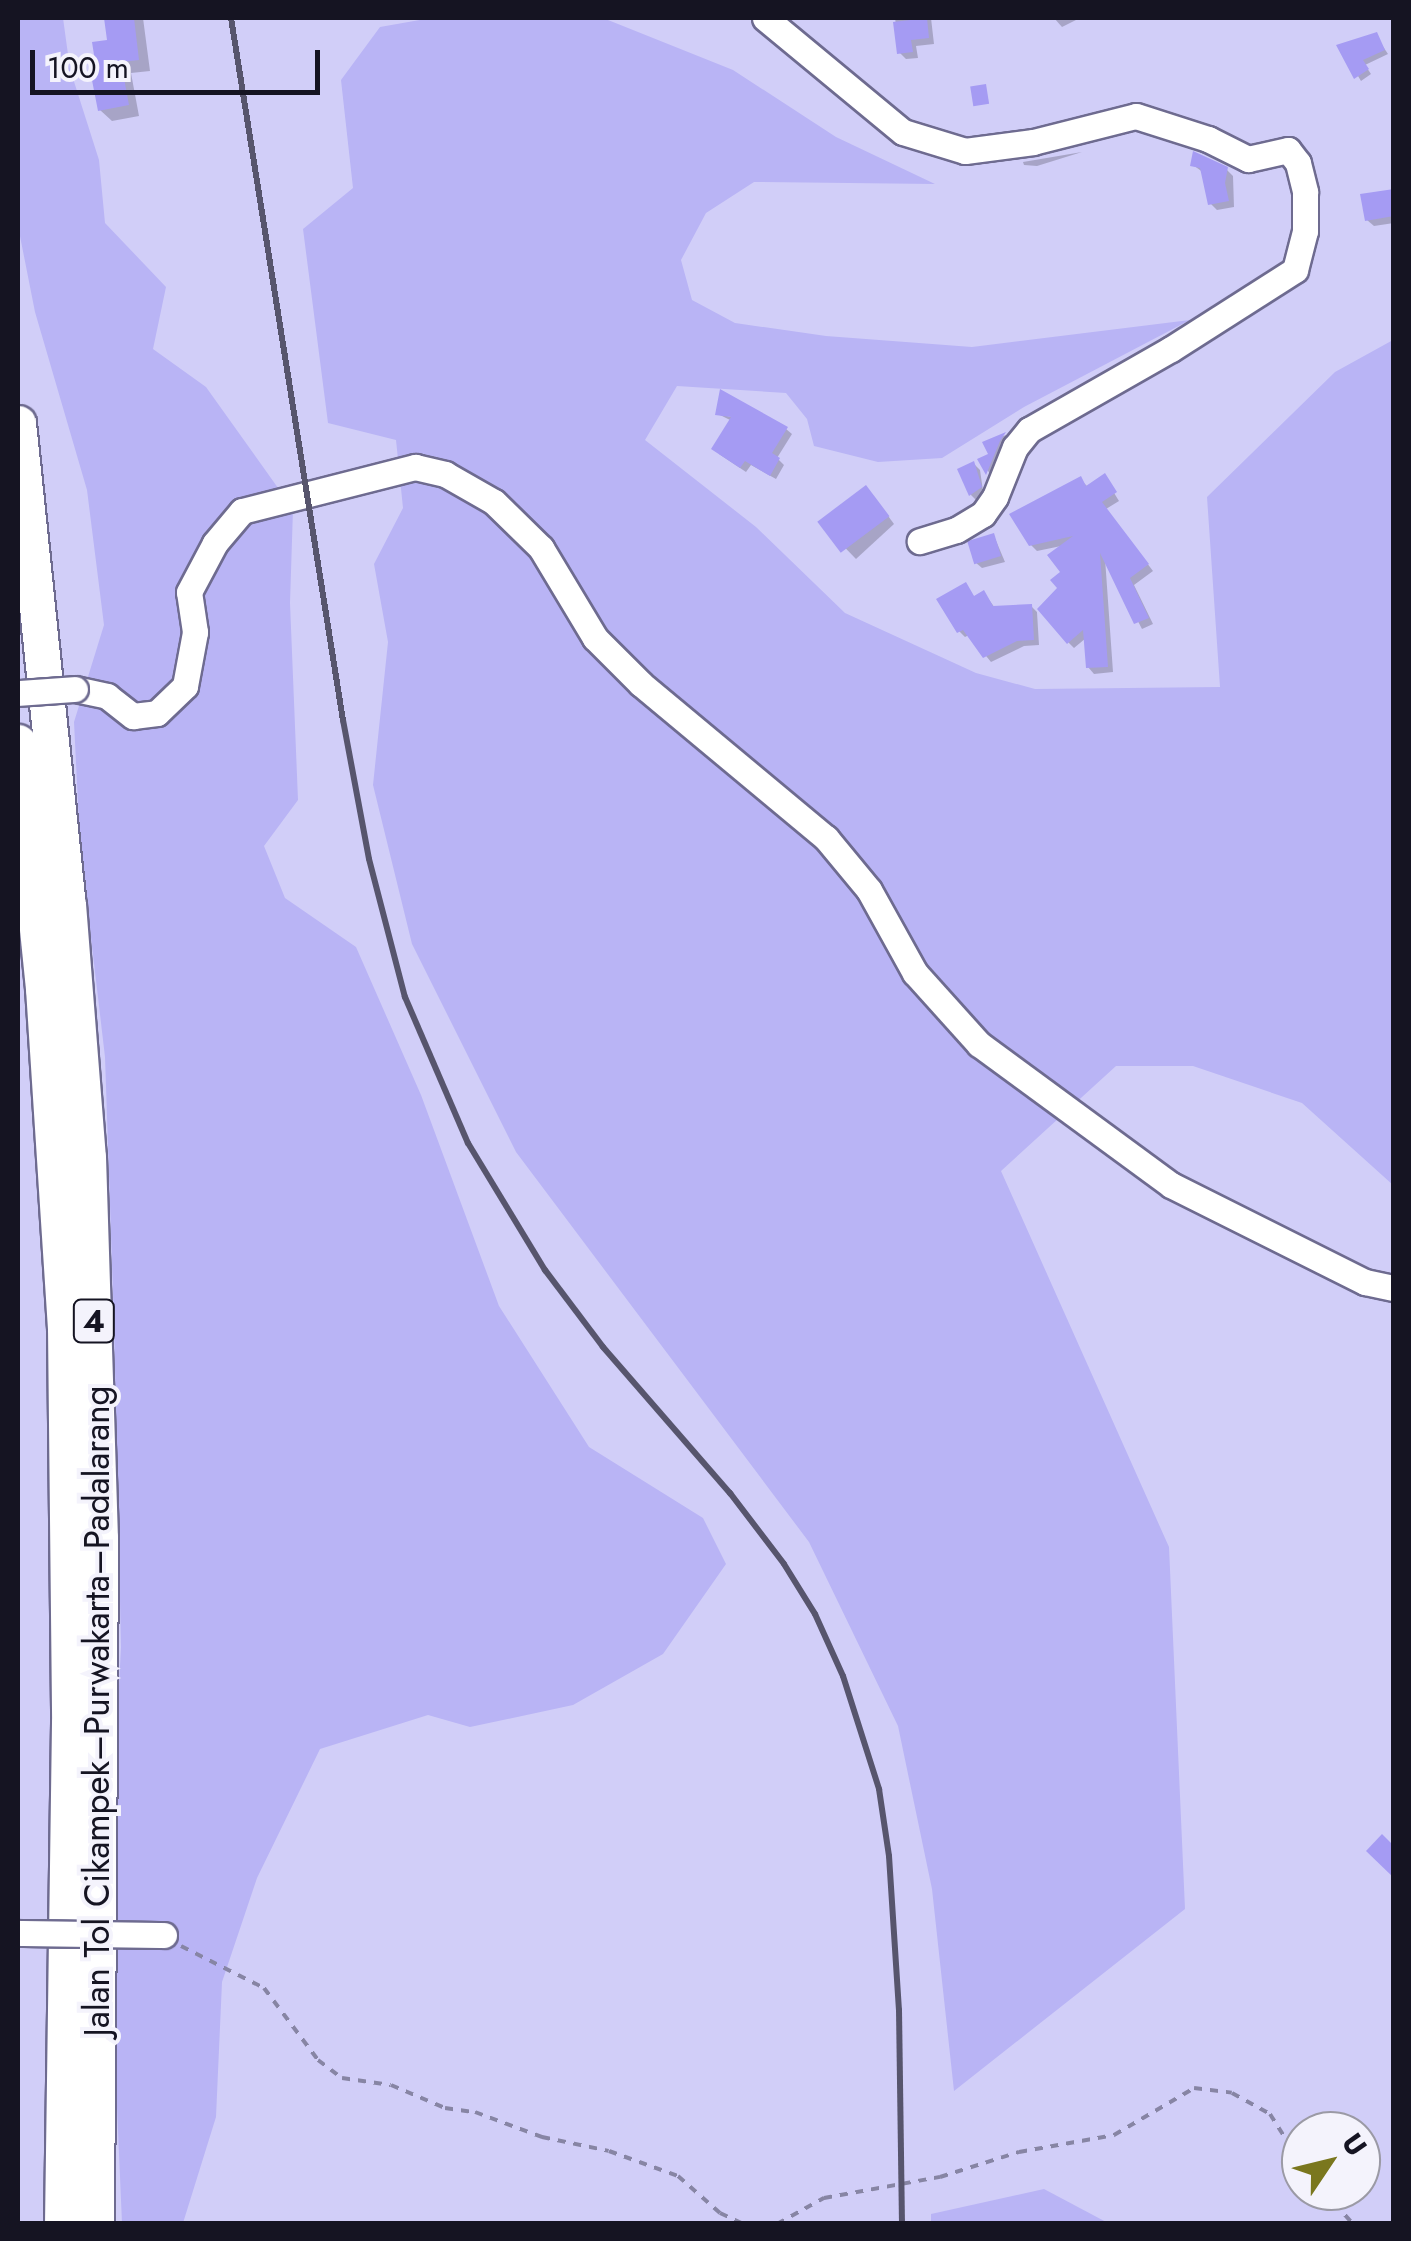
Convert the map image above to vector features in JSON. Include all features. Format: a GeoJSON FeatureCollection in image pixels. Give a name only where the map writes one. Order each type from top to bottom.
{"type":"FeatureCollection","features":[{"type":"Feature","properties":{"kind":"highway","name":"Jalan Tol Cikampek–Purwakarta–Padalarang"},"geometry":{"type":"LineString","coordinates":[[18,423],[68,904],[88,1157],[100,1538],[96,2224]]}},
{"type":"Feature","properties":{"kind":"highway","name":"Jalan Tol Cikampek–Purwakarta–Padalarang"},"geometry":{"type":"LineString","coordinates":[[18,742],[45,1006],[65,1327],[69,1668],[62,2224]]}},
{"type":"Feature","properties":{"kind":"street"},"geometry":{"type":"LineString","coordinates":[[765,18],[814,53],[903,132],[965,151],[1034,142],[1136,116],[1208,139],[1248,158],[1288,150],[1298,163],[1305,192],[1304,231],[1295,270],[1171,349],[1029,430],[1015,447],[995,497],[983,514],[956,530],[920,541]]}},
{"type":"Feature","properties":{"kind":"street"},"geometry":{"type":"LineString","coordinates":[[18,693],[76,689],[106,696],[133,716],[157,713],[186,686],[195,632],[190,592],[215,544],[242,511],[415,468],[446,474],[494,502],[540,548],[595,638],[641,684],[826,838],[869,890],[915,973],[979,1044],[1171,1185],[1365,1282],[1394,1288]]}},
{"type":"Feature","properties":{"kind":"street"},"geometry":{"type":"LineString","coordinates":[[18,1933],[164,1934]]}},
{"type":"Feature","properties":{"kind":"path"},"geometry":{"type":"LineString","coordinates":[[164,1934],[264,1988],[318,2060],[342,2078],[391,2085],[445,2108],[475,2112],[542,2138],[609,2151],[678,2176],[720,2213],[744,2224]]}},
{"type":"Feature","properties":{"kind":"path"},"geometry":{"type":"LineString","coordinates":[[776,2224],[824,2198],[940,2177],[1019,2152],[1114,2135],[1194,2088],[1232,2093],[1270,2114],[1281,2131]]}},
{"type":"Feature","properties":{"kind":"shaded area"},"geometry":{"type":"Polygon","coordinates":[[[18,18],[63,18],[70,69],[99,160],[105,223],[166,287],[153,349],[206,387],[293,509],[290,603],[298,800],[264,846],[285,898],[356,947],[421,1095],[499,1306],[589,1447],[703,1518],[726,1564],[663,1654],[573,1705],[470,1727],[428,1715],[320,1749],[257,1878],[222,1982],[216,2117],[183,2223],[122,2223],[108,1898],[121,1647],[114,1323],[105,1057],[80,844],[74,722],[104,625],[87,490],[35,312],[18,226],[18,18]]]}},
{"type":"Feature","properties":{"kind":"shaded area"},"geometry":{"type":"Polygon","coordinates":[[[431,18],[603,18],[733,70],[836,137],[935,184],[754,182],[706,213],[681,260],[692,300],[735,323],[826,336],[972,347],[1190,320],[1024,407],[942,458],[878,462],[814,446],[807,419],[786,393],[677,386],[645,440],[756,527],[845,613],[976,673],[1035,689],[1220,687],[1207,497],[1335,372],[1393,340],[1393,1185],[1302,1103],[1193,1066],[1116,1066],[1001,1171],[1169,1547],[1185,1909],[954,2091],[932,1889],[898,1726],[809,1542],[516,1152],[412,944],[373,785],[388,642],[374,564],[403,508],[396,440],[328,423],[303,229],[353,188],[341,80],[380,27],[431,18]]]}},
{"type":"Feature","properties":{"kind":"shaded area"},"geometry":{"type":"Polygon","coordinates":[[[1044,2189],[1108,2223],[931,2223],[931,2214],[1044,2189]]]}},
{"type":"Feature","properties":{"kind":"building"},"geometry":{"type":"Polygon","coordinates":[[[104,18],[134,18],[139,60],[121,62],[129,105],[98,111],[91,75],[97,74],[92,42],[107,40],[104,18]]]}},
{"type":"Feature","properties":{"kind":"building"},"geometry":{"type":"Polygon","coordinates":[[[927,18],[929,38],[911,40],[913,52],[897,54],[893,22],[927,18]]]}},
{"type":"Feature","properties":{"kind":"building"},"geometry":{"type":"Polygon","coordinates":[[[1377,32],[1385,50],[1363,60],[1369,69],[1354,79],[1336,45],[1377,32]]]}},
{"type":"Feature","properties":{"kind":"building"},"geometry":{"type":"Polygon","coordinates":[[[986,84],[989,104],[973,106],[970,87],[986,84]]]}},
{"type":"Feature","properties":{"kind":"building"},"geometry":{"type":"Polygon","coordinates":[[[1193,151],[1228,167],[1225,183],[1229,201],[1208,205],[1200,168],[1190,166],[1193,151]]]}},
{"type":"Feature","properties":{"kind":"building"},"geometry":{"type":"Polygon","coordinates":[[[1394,189],[1394,216],[1365,221],[1360,194],[1394,189]]]}},
{"type":"Feature","properties":{"kind":"building"},"geometry":{"type":"Polygon","coordinates":[[[720,389],[788,427],[772,453],[780,458],[770,476],[745,461],[740,468],[711,449],[731,417],[715,415],[720,389]]]}},
{"type":"Feature","properties":{"kind":"building"},"geometry":{"type":"Polygon","coordinates":[[[1006,432],[986,475],[977,459],[988,454],[982,442],[1006,432]]]}},
{"type":"Feature","properties":{"kind":"building"},"geometry":{"type":"Polygon","coordinates":[[[974,461],[982,487],[969,496],[957,469],[974,461]]]}},
{"type":"Feature","properties":{"kind":"building"},"geometry":{"type":"Polygon","coordinates":[[[1105,473],[1117,492],[1102,502],[1149,564],[1130,578],[1149,618],[1134,624],[1100,553],[1108,667],[1086,668],[1083,630],[1067,644],[1037,609],[1057,588],[1050,580],[1060,572],[1047,555],[1073,536],[1029,546],[1009,514],[1081,476],[1086,486],[1105,473]]]}},
{"type":"Feature","properties":{"kind":"building"},"geometry":{"type":"Polygon","coordinates":[[[866,485],[889,516],[841,553],[817,522],[866,485]]]}},
{"type":"Feature","properties":{"kind":"building"},"geometry":{"type":"Polygon","coordinates":[[[994,533],[1001,556],[974,564],[967,541],[994,533]]]}},
{"type":"Feature","properties":{"kind":"building"},"geometry":{"type":"Polygon","coordinates":[[[966,582],[974,596],[984,590],[993,606],[1032,604],[1034,640],[1017,641],[983,658],[963,630],[957,633],[936,599],[966,582]]]}},
{"type":"Feature","properties":{"kind":"building"},"geometry":{"type":"Polygon","coordinates":[[[1382,1834],[1394,1846],[1394,1878],[1366,1851],[1382,1834]]]}},
{"type":"Feature","properties":{"kind":"railway"},"geometry":{"type":"LineString","coordinates":[[231,18],[343,720],[369,859],[405,997],[468,1143],[545,1270],[603,1347],[730,1493],[784,1564],[815,1614],[843,1676],[879,1789],[889,1856],[899,2010],[902,2224]]}}]}
